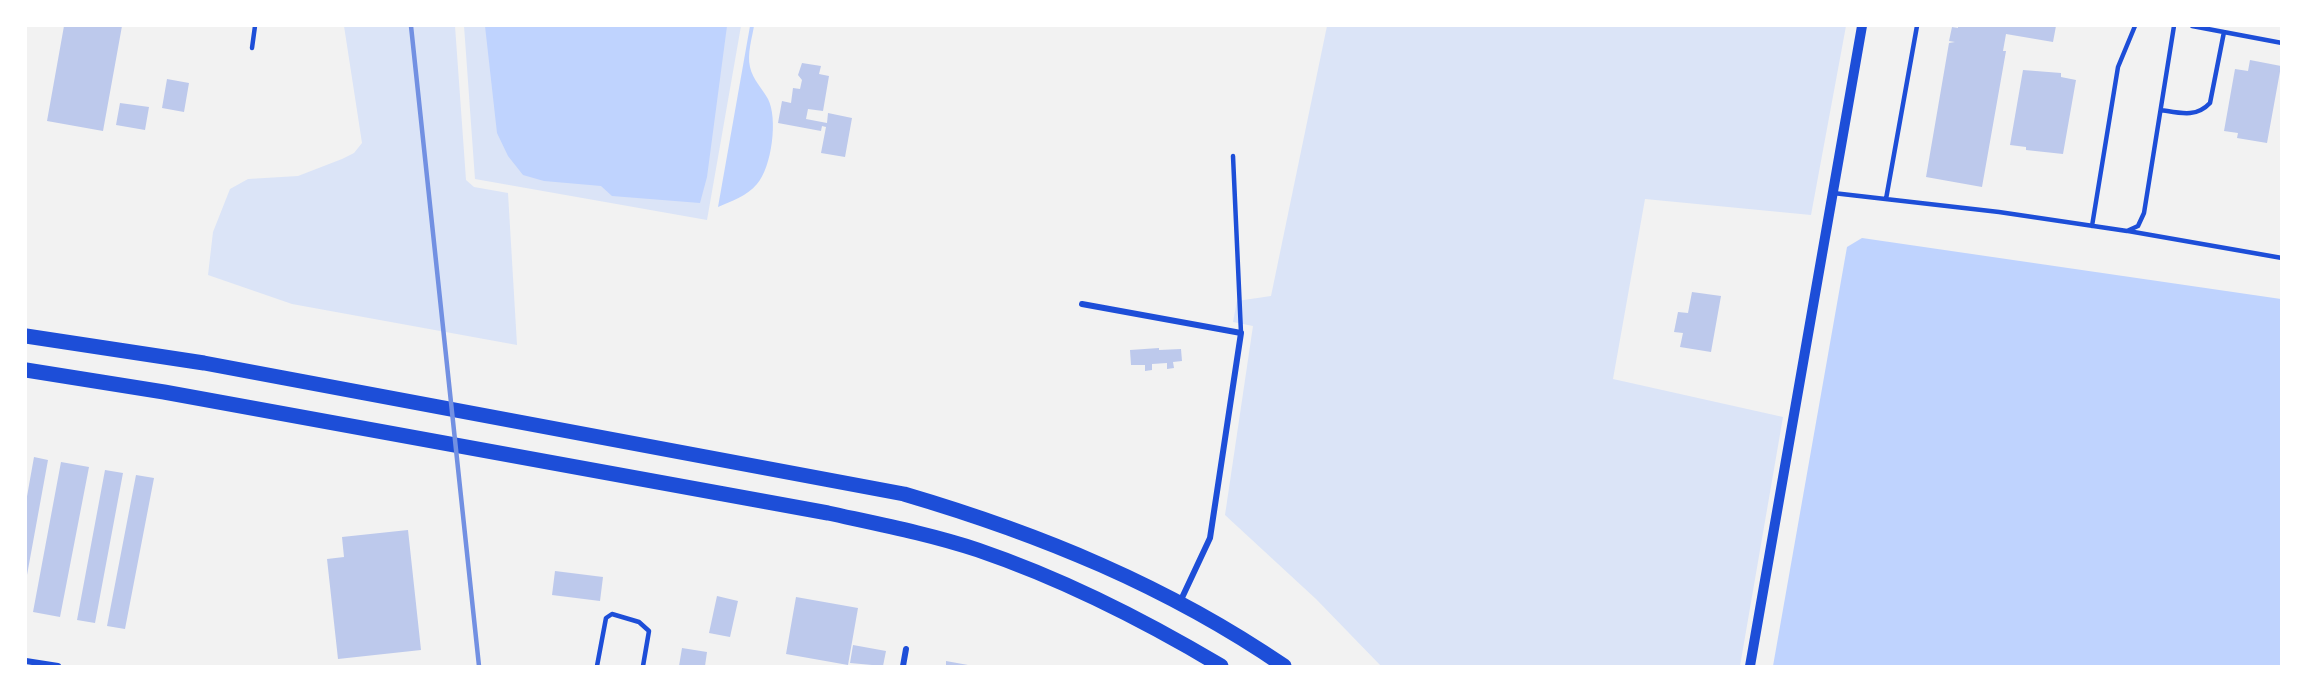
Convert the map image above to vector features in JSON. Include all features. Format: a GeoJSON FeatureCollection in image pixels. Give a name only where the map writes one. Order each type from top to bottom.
{"type":"FeatureCollection","features":[{"type":"Feature","properties":{"kind":"main road"},"geometry":{"type":"LineString","coordinates":[[26,336],[204,363],[904,494],[978,515],[1048,540],[1112,568],[1180,602],[1244,639],[1284,666]]}},
{"type":"Feature","properties":{"kind":"main road"},"geometry":{"type":"LineString","coordinates":[[26,370],[389,432],[828,513],[977,550],[1035,571],[1166,633],[1221,666]]}},
{"type":"Feature","properties":{"kind":"street"},"geometry":{"type":"LineString","coordinates":[[1750,666],[1862,26]]}},
{"type":"Feature","properties":{"kind":"street"},"geometry":{"type":"LineString","coordinates":[[1082,304],[1242,333],[1210,538],[1180,602]]}},
{"type":"Feature","properties":{"kind":"street"},"geometry":{"type":"LineString","coordinates":[[903,666],[906,649]]}},
{"type":"Feature","properties":{"kind":"street"},"geometry":{"type":"LineString","coordinates":[[26,660],[58,666]]}},
{"type":"Feature","properties":{"kind":"lane"},"geometry":{"type":"LineString","coordinates":[[252,48],[255,26]]}},
{"type":"Feature","properties":{"kind":"lane"},"geometry":{"type":"LineString","coordinates":[[1886,199],[1917,26]]}},
{"type":"Feature","properties":{"kind":"lane"},"geometry":{"type":"LineString","coordinates":[[2092,226],[2118,67],[2135,26]]}},
{"type":"Feature","properties":{"kind":"lane"},"geometry":{"type":"LineString","coordinates":[[2127,231],[2139,226],[2144,213],[2174,26]]}},
{"type":"Feature","properties":{"kind":"lane"},"geometry":{"type":"LineString","coordinates":[[2192,26],[2282,43]]}},
{"type":"Feature","properties":{"kind":"lane"},"geometry":{"type":"LineString","coordinates":[[2162,110],[2202,112],[2210,103],[2224,32]]}},
{"type":"Feature","properties":{"kind":"lane"},"geometry":{"type":"LineString","coordinates":[[1233,156],[1242,333]]}},
{"type":"Feature","properties":{"kind":"lane"},"geometry":{"type":"LineString","coordinates":[[1833,193],[2127,231],[2282,258]]}},
{"type":"Feature","properties":{"kind":"lane"},"geometry":{"type":"LineString","coordinates":[[597,666],[606,618],[612,614],[639,622],[649,631],[643,666]]}},
{"type":"Feature","properties":{"kind":"shaded area"},"geometry":{"type":"Polygon","coordinates":[[[344,26],[455,26],[466,180],[474,187],[508,193],[517,345],[292,304],[208,275],[213,232],[230,189],[248,179],[298,176],[354,153],[362,143],[344,26]]]}},
{"type":"Feature","properties":{"kind":"shaded area"},"geometry":{"type":"Polygon","coordinates":[[[464,26],[741,26],[707,220],[475,179],[464,26]]]}},
{"type":"Feature","properties":{"kind":"shaded area"},"geometry":{"type":"Polygon","coordinates":[[[1327,26],[1846,26],[1811,215],[1645,199],[1613,379],[1783,417],[1740,666],[1381,666],[1316,599],[1225,515],[1253,326],[1233,322],[1237,301],[1271,296],[1327,26]]]}},
{"type":"Feature","properties":{"kind":"water"},"geometry":{"type":"Polygon","coordinates":[[[485,26],[727,26],[707,177],[700,203],[612,196],[601,186],[544,181],[523,175],[508,156],[497,133],[485,26]]]}},
{"type":"Feature","properties":{"kind":"water"},"geometry":{"type":"Polygon","coordinates":[[[750,26],[754,26],[749,51],[750,67],[768,99],[773,118],[770,155],[762,176],[749,192],[718,207],[750,26]]]}},
{"type":"Feature","properties":{"kind":"water"},"geometry":{"type":"Polygon","coordinates":[[[1862,238],[2281,299],[2281,666],[1773,666],[1847,247],[1862,238]]]}},
{"type":"Feature","properties":{"kind":"building"},"geometry":{"type":"Polygon","coordinates":[[[64,26],[122,26],[103,131],[47,121],[64,26]]]}},
{"type":"Feature","properties":{"kind":"building"},"geometry":{"type":"Polygon","coordinates":[[[1958,26],[2056,26],[2053,42],[2006,34],[2003,51],[2006,51],[1982,187],[1926,177],[1949,43],[1955,42],[1949,41],[1952,27],[1958,28],[1958,26]]]}},
{"type":"Feature","properties":{"kind":"building"},"geometry":{"type":"Polygon","coordinates":[[[2250,60],[2281,66],[2267,143],[2237,138],[2238,133],[2224,131],[2235,69],[2248,71],[2250,60]]]}},
{"type":"Feature","properties":{"kind":"building"},"geometry":{"type":"Polygon","coordinates":[[[802,63],[821,66],[819,74],[829,76],[823,111],[808,109],[806,119],[827,123],[828,113],[852,118],[845,157],[821,153],[826,127],[822,126],[821,131],[778,123],[782,101],[791,103],[793,88],[800,89],[802,80],[798,75],[802,63]]]}},
{"type":"Feature","properties":{"kind":"building"},"geometry":{"type":"Polygon","coordinates":[[[2023,70],[2061,73],[2061,77],[2076,80],[2063,154],[2026,150],[2026,147],[2010,145],[2023,70]]]}},
{"type":"Feature","properties":{"kind":"building"},"geometry":{"type":"Polygon","coordinates":[[[167,79],[189,83],[184,112],[162,108],[167,79]]]}},
{"type":"Feature","properties":{"kind":"building"},"geometry":{"type":"Polygon","coordinates":[[[120,103],[149,107],[145,130],[116,125],[120,103]]]}},
{"type":"Feature","properties":{"kind":"building"},"geometry":{"type":"Polygon","coordinates":[[[1692,292],[1721,296],[1711,352],[1680,347],[1683,333],[1674,332],[1678,312],[1688,313],[1692,292]]]}},
{"type":"Feature","properties":{"kind":"building"},"geometry":{"type":"Polygon","coordinates":[[[1159,348],[1159,350],[1181,349],[1182,361],[1173,362],[1174,368],[1167,369],[1167,363],[1152,364],[1152,370],[1145,371],[1145,365],[1131,365],[1130,350],[1159,348]]]}},
{"type":"Feature","properties":{"kind":"building"},"geometry":{"type":"Polygon","coordinates":[[[34,457],[48,460],[27,575],[26,502],[34,457]]]}},
{"type":"Feature","properties":{"kind":"building"},"geometry":{"type":"Polygon","coordinates":[[[61,462],[89,467],[60,617],[33,612],[61,462]]]}},
{"type":"Feature","properties":{"kind":"building"},"geometry":{"type":"Polygon","coordinates":[[[105,470],[123,473],[95,623],[77,620],[105,470]]]}},
{"type":"Feature","properties":{"kind":"building"},"geometry":{"type":"Polygon","coordinates":[[[136,475],[154,478],[125,629],[107,626],[136,475]]]}},
{"type":"Feature","properties":{"kind":"building"},"geometry":{"type":"Polygon","coordinates":[[[408,530],[421,650],[338,659],[327,559],[344,557],[342,537],[408,530]]]}},
{"type":"Feature","properties":{"kind":"building"},"geometry":{"type":"Polygon","coordinates":[[[555,571],[603,577],[600,601],[552,595],[555,571]]]}},
{"type":"Feature","properties":{"kind":"building"},"geometry":{"type":"Polygon","coordinates":[[[717,596],[738,601],[730,637],[709,633],[717,596]]]}},
{"type":"Feature","properties":{"kind":"building"},"geometry":{"type":"Polygon","coordinates":[[[796,597],[858,608],[848,665],[786,654],[796,597]]]}},
{"type":"Feature","properties":{"kind":"building"},"geometry":{"type":"Polygon","coordinates":[[[853,645],[886,651],[883,666],[850,663],[853,645]]]}},
{"type":"Feature","properties":{"kind":"building"},"geometry":{"type":"Polygon","coordinates":[[[682,648],[707,652],[705,666],[679,666],[682,648]]]}},
{"type":"Feature","properties":{"kind":"building"},"geometry":{"type":"Polygon","coordinates":[[[946,661],[968,665],[968,666],[946,666],[946,661]]]}},
{"type":"Feature","properties":{"kind":"railway"},"geometry":{"type":"LineString","coordinates":[[411,26],[479,666]]}}]}
